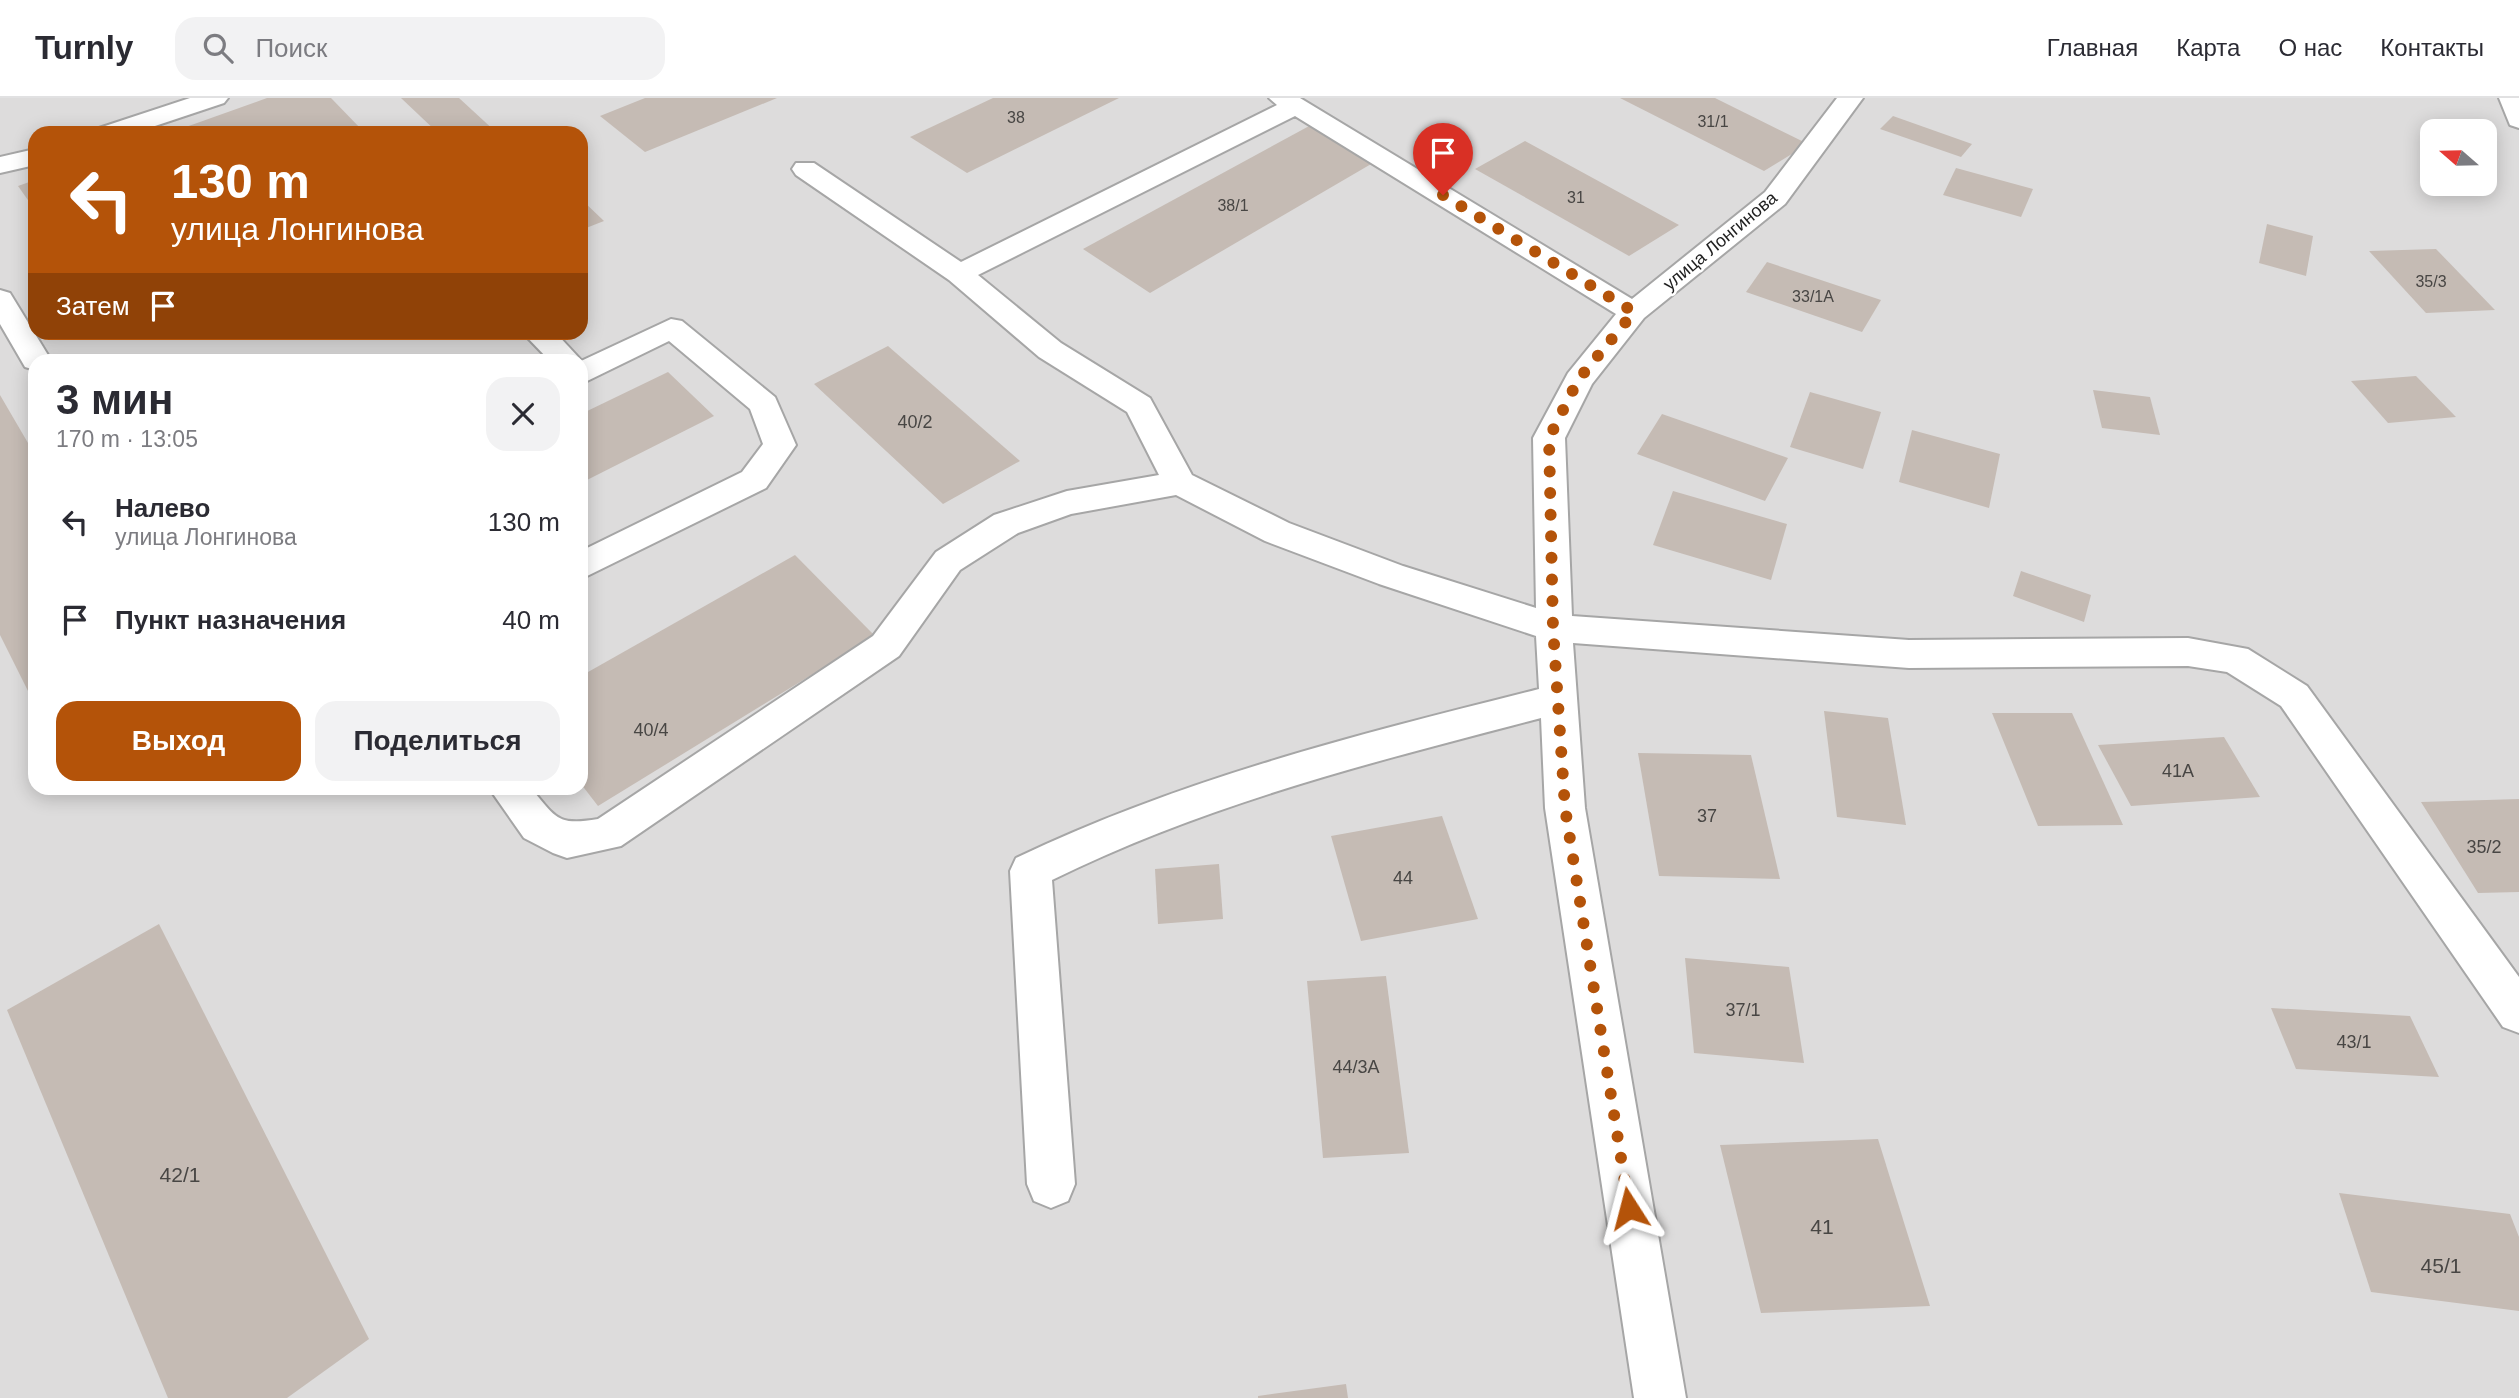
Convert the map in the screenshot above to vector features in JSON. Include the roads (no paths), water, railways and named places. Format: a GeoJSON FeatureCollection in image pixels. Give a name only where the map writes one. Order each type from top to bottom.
{"type":"FeatureCollection","features":[{"type":"Feature","properties":{"kind":"street"},"geometry":{"type":"LineString","coordinates":[[128,98],[154,118]]}},
{"type":"Feature","properties":{"kind":"street"},"geometry":{"type":"LineString","coordinates":[[129,126],[215,98]]}},
{"type":"Feature","properties":{"kind":"street","name":"улица Лонгинова"},"geometry":{"type":"LineString","coordinates":[[1660,1398],[1565,808],[1553,628],[1549,438],[1578,380],[1634,312],[1775,198],[1850,98]]}},
{"type":"Feature","properties":{"kind":"street"},"geometry":{"type":"LineString","coordinates":[[2512,98],[2519,120]]}},
{"type":"Feature","properties":{"kind":"street"},"geometry":{"type":"LineString","coordinates":[[959,274],[1289,102],[1634,312]]}},
{"type":"Feature","properties":{"kind":"street"},"geometry":{"type":"LineString","coordinates":[[0,165],[28,159]]}},
{"type":"Feature","properties":{"kind":"street"},"geometry":{"type":"LineString","coordinates":[[805,169],[959,274],[1050,350],[1139,405],[1181,483],[1277,531],[1391,575],[1553,628],[1909,654],[2188,652],[2235,659],[2294,696],[2519,1013]]}},
{"type":"Feature","properties":{"kind":"street"},"geometry":{"type":"LineString","coordinates":[[0,299],[32,354]]}},
{"type":"Feature","properties":{"kind":"street"},"geometry":{"type":"LineString","coordinates":[[588,370],[671,328],[764,404],[780,445],[754,480],[588,563]]}},
{"type":"Feature","properties":{"kind":"street"},"geometry":{"type":"LineString","coordinates":[[545,340],[560,354]]}},
{"type":"Feature","properties":{"kind":"street"},"geometry":{"type":"LineString","coordinates":[[514,795],[538,826],[567,841],[607,834],[886,646],[948,561],[1006,524],[1067,503],[1181,483]]}},
{"type":"Feature","properties":{"kind":"street"},"geometry":{"type":"LineString","coordinates":[[1051,1184],[1031,871],[1087,841],[1302,765],[1558,699]]}}]}
